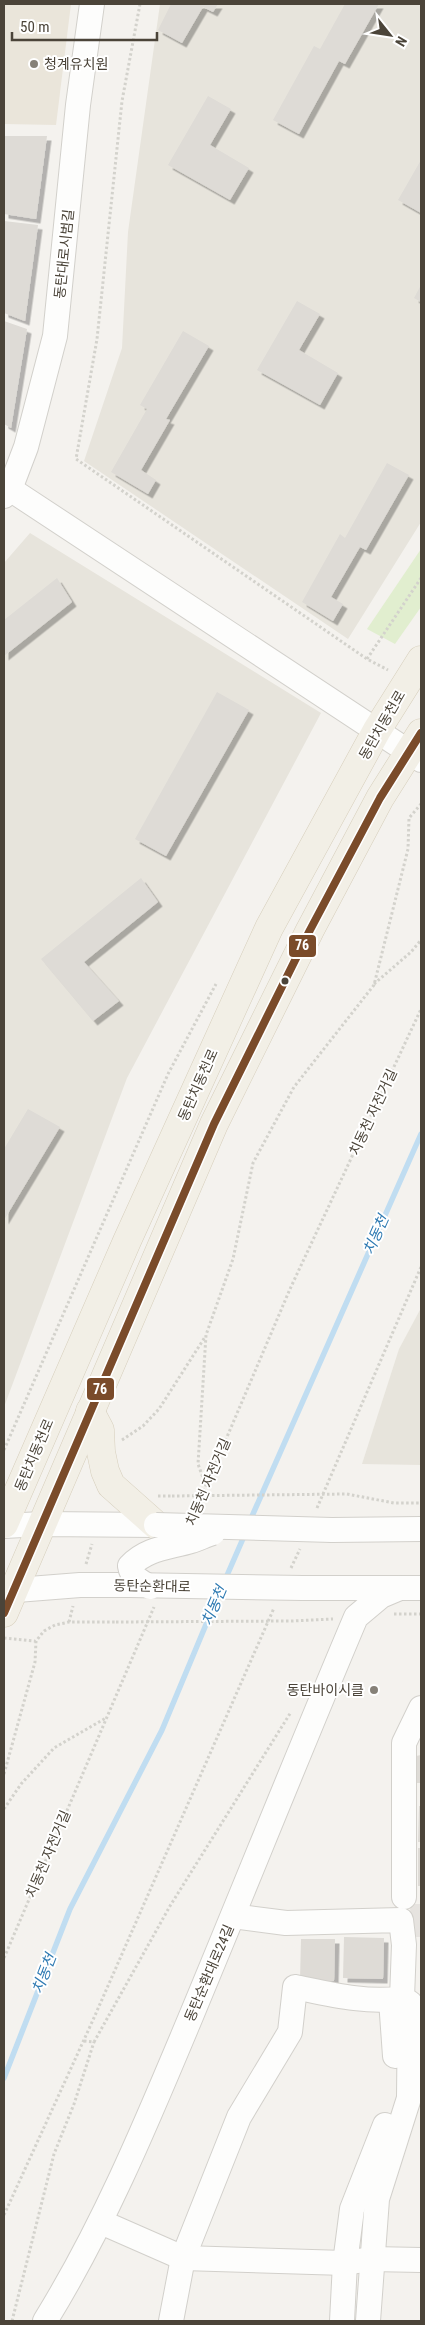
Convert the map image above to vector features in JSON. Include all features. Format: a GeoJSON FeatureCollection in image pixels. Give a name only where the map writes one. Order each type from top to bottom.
{"type":"FeatureCollection","features":[{"type":"Feature","properties":{"kind":"main road","name":"동탄치동천로"},"geometry":{"type":"LineString","coordinates":[[4,1525],[127,1241],[269,928],[377,730],[421,660]]}},
{"type":"Feature","properties":{"kind":"main road"},"geometry":{"type":"LineString","coordinates":[[7,1598],[42,1524],[214,1124],[310,930],[380,798],[417,748]]}},
{"type":"Feature","properties":{"kind":"main road"},"geometry":{"type":"LineString","coordinates":[[90,1411],[100,1430],[101,1452],[105,1471],[111,1485],[156,1526]]}},
{"type":"Feature","properties":{"kind":"street","name":"동탄대로시범길"},"geometry":{"type":"LineString","coordinates":[[7,492],[26,447],[55,336],[78,105],[92,4]]}},
{"type":"Feature","properties":{"kind":"street"},"geometry":{"type":"LineString","coordinates":[[7,492],[377,730],[417,748]]}},
{"type":"Feature","properties":{"kind":"street"},"geometry":{"type":"LineString","coordinates":[[4,1525],[42,1524],[332,1530],[421,1529]]}},
{"type":"Feature","properties":{"kind":"street"},"geometry":{"type":"LineString","coordinates":[[146,1591],[131,1573],[130,1566],[136,1559],[161,1547],[192,1541],[226,1527]]}},
{"type":"Feature","properties":{"kind":"street","name":"동탄순환대로"},"geometry":{"type":"LineString","coordinates":[[7,1598],[80,1585],[146,1591],[305,1585],[411,1588]]}},
{"type":"Feature","properties":{"kind":"street"},"geometry":{"type":"LineString","coordinates":[[305,1585],[356,1617],[381,1596],[411,1588]]}},
{"type":"Feature","properties":{"kind":"street","name":"동탄순환대로24길"},"geometry":{"type":"LineString","coordinates":[[45,2321],[65,2289],[100,2222],[141,2137],[356,1617]]}},
{"type":"Feature","properties":{"kind":"street"},"geometry":{"type":"LineString","coordinates":[[342,2321],[345,2263],[352,2210],[397,2095],[397,1999],[413,1945],[409,1904],[404,1744],[421,1708]]}},
{"type":"Feature","properties":{"kind":"street"},"geometry":{"type":"LineString","coordinates":[[233,1916],[286,1923],[409,1904]]}},
{"type":"Feature","properties":{"kind":"street"},"geometry":{"type":"LineString","coordinates":[[171,2321],[183,2258],[239,2117],[290,2032],[295,1987],[336,1996],[397,1999],[410,2003],[409,2098],[377,2198],[371,2259],[368,2321]]}},
{"type":"Feature","properties":{"kind":"street"},"geometry":{"type":"LineString","coordinates":[[100,2222],[183,2258],[345,2263],[371,2259],[421,2260]]}},
{"type":"Feature","properties":{"kind":"path"},"geometry":{"type":"LineString","coordinates":[[140,4],[122,101],[97,340],[76,459],[367,659],[396,674]]}},
{"type":"Feature","properties":{"kind":"path"},"geometry":{"type":"LineString","coordinates":[[367,659],[421,578]]}},
{"type":"Feature","properties":{"kind":"path"},"geometry":{"type":"LineString","coordinates":[[374,985],[408,848],[409,818],[421,804]]}},
{"type":"Feature","properties":{"kind":"path"},"geometry":{"type":"LineString","coordinates":[[115,1445],[143,1426],[159,1409],[206,1335],[233,1259],[253,1163],[294,1087],[374,985],[411,952],[421,940]]}},
{"type":"Feature","properties":{"kind":"path","name":"치동천 자전거길"},"geometry":{"type":"LineString","coordinates":[[194,1513],[290,1289],[421,1009]]}},
{"type":"Feature","properties":{"kind":"path"},"geometry":{"type":"LineString","coordinates":[[315,1513],[421,1267]]}},
{"type":"Feature","properties":{"kind":"path"},"geometry":{"type":"LineString","coordinates":[[206,1335],[198,1464],[206,1486]]}},
{"type":"Feature","properties":{"kind":"path"},"geometry":{"type":"LineString","coordinates":[[172,1496],[347,1494],[394,1503],[421,1503]]}},
{"type":"Feature","properties":{"kind":"path"},"geometry":{"type":"LineString","coordinates":[[69,1622],[98,1525]]}},
{"type":"Feature","properties":{"kind":"path"},"geometry":{"type":"LineString","coordinates":[[303,1541],[305,1585]]}},
{"type":"Feature","properties":{"kind":"path","name":"치동천 자전거길"},"geometry":{"type":"LineString","coordinates":[[4,1958],[107,1718],[146,1591]]}},
{"type":"Feature","properties":{"kind":"path"},"geometry":{"type":"LineString","coordinates":[[4,2215],[84,2041],[275,1605]]}},
{"type":"Feature","properties":{"kind":"path"},"geometry":{"type":"LineString","coordinates":[[4,1774],[34,1662],[36,1641],[44,1631],[55,1625],[69,1622],[291,1622]]}},
{"type":"Feature","properties":{"kind":"path"},"geometry":{"type":"LineString","coordinates":[[4,1638],[36,1641]]}},
{"type":"Feature","properties":{"kind":"path"},"geometry":{"type":"LineString","coordinates":[[12,2321],[54,2154],[74,2104],[94,2042],[170,1906],[293,1709]]}},
{"type":"Feature","properties":{"kind":"path"},"geometry":{"type":"LineString","coordinates":[[4,1809],[22,1784],[54,1748],[107,1718]]}},
{"type":"Feature","properties":{"kind":"path"},"geometry":{"type":"LineString","coordinates":[[84,2041],[94,2042]]}},
{"type":"Feature","properties":{"kind":"shaded area","name":"청계유치원"},"geometry":{"type":"Polygon","coordinates":[[[4,4],[71,4],[56,125],[4,124],[4,4]]]}},
{"type":"Feature","properties":{"kind":"shaded area"},"geometry":{"type":"Polygon","coordinates":[[[160,4],[421,4],[421,522],[348,639],[84,461],[122,348],[128,232],[160,4]]]}},
{"type":"Feature","properties":{"kind":"shaded area"},"geometry":{"type":"Polygon","coordinates":[[[30,533],[321,713],[127,1078],[4,1407],[4,563],[30,533]]]}},
{"type":"Feature","properties":{"kind":"shaded area"},"geometry":{"type":"Polygon","coordinates":[[[421,1308],[421,1465],[362,1464],[399,1349],[421,1308]]]}},
{"type":"Feature","properties":{"kind":"shaded area"},"geometry":{"type":"Polygon","coordinates":[[[410,1904],[421,1904],[421,1937],[411,1937],[410,1904]]]}},
{"type":"Feature","properties":{"kind":"green space"},"geometry":{"type":"Polygon","coordinates":[[[421,549],[421,607],[395,644],[367,629],[421,549]]]}},
{"type":"Feature","properties":{"kind":"building"},"geometry":{"type":"Polygon","coordinates":[[[171,4],[218,4],[213,12],[203,7],[182,43],[158,30],[171,4]]]}},
{"type":"Feature","properties":{"kind":"building"},"geometry":{"type":"Polygon","coordinates":[[[345,4],[379,4],[345,64],[339,61],[299,134],[273,120],[314,46],[320,49],[345,4]]]}},
{"type":"Feature","properties":{"kind":"building"},"geometry":{"type":"Polygon","coordinates":[[[208,96],[231,109],[210,145],[249,168],[230,200],[168,165],[208,96]]]}},
{"type":"Feature","properties":{"kind":"building"},"geometry":{"type":"Polygon","coordinates":[[[4,136],[47,136],[36,219],[4,214],[4,136]]]}},
{"type":"Feature","properties":{"kind":"building"},"geometry":{"type":"Polygon","coordinates":[[[421,160],[421,213],[398,200],[421,160]]]}},
{"type":"Feature","properties":{"kind":"building"},"geometry":{"type":"Polygon","coordinates":[[[4,221],[38,225],[25,321],[4,313],[4,221]]]}},
{"type":"Feature","properties":{"kind":"building"},"geometry":{"type":"Polygon","coordinates":[[[421,285],[421,302],[414,298],[421,285]]]}},
{"type":"Feature","properties":{"kind":"building"},"geometry":{"type":"Polygon","coordinates":[[[297,301],[320,314],[299,350],[338,373],[320,405],[257,370],[297,301]]]}},
{"type":"Feature","properties":{"kind":"building"},"geometry":{"type":"Polygon","coordinates":[[[4,321],[27,329],[11,428],[4,424],[4,321]]]}},
{"type":"Feature","properties":{"kind":"building"},"geometry":{"type":"Polygon","coordinates":[[[183,331],[209,346],[166,419],[170,420],[141,470],[156,480],[148,494],[111,472],[147,409],[140,405],[183,331]]]}},
{"type":"Feature","properties":{"kind":"building"},"geometry":{"type":"Polygon","coordinates":[[[387,463],[409,475],[366,550],[360,547],[331,597],[343,604],[333,621],[302,602],[340,534],[345,538],[387,463]]]}},
{"type":"Feature","properties":{"kind":"building"},"geometry":{"type":"Polygon","coordinates":[[[57,578],[72,602],[4,656],[4,620],[57,578]]]}},
{"type":"Feature","properties":{"kind":"building"},"geometry":{"type":"Polygon","coordinates":[[[217,692],[249,710],[166,856],[135,839],[217,692]]]}},
{"type":"Feature","properties":{"kind":"building"},"geometry":{"type":"Polygon","coordinates":[[[141,878],[158,902],[84,962],[119,1001],[93,1021],[41,959],[141,878]]]}},
{"type":"Feature","properties":{"kind":"building"},"geometry":{"type":"Polygon","coordinates":[[[28,1109],[60,1127],[4,1220],[4,1149],[28,1109]]]}},
{"type":"Feature","properties":{"kind":"building"},"geometry":{"type":"Polygon","coordinates":[[[421,1755],[421,1783],[417,1783],[416,1756],[421,1755]]]}},
{"type":"Feature","properties":{"kind":"building"},"geometry":{"type":"Polygon","coordinates":[[[419,1806],[421,1806],[421,1842],[418,1842],[419,1806]]]}},
{"type":"Feature","properties":{"kind":"building"},"geometry":{"type":"Polygon","coordinates":[[[418,1848],[421,1848],[421,1886],[418,1886],[418,1848]]]}},
{"type":"Feature","properties":{"kind":"building"},"geometry":{"type":"Polygon","coordinates":[[[344,1937],[384,1938],[383,1979],[343,1978],[344,1937]]]}},
{"type":"Feature","properties":{"kind":"building"},"geometry":{"type":"Polygon","coordinates":[[[301,1939],[335,1939],[334,1981],[300,1981],[301,1939]]]}},
{"type":"Feature","properties":{"kind":"waterway","name":"치동천"},"geometry":{"type":"LineString","coordinates":[[249,1523],[421,1134]]}},
{"type":"Feature","properties":{"kind":"waterway","name":"치동천"},"geometry":{"type":"LineString","coordinates":[[225,1580],[245,1534]]}},
{"type":"Feature","properties":{"kind":"waterway","name":"치동천"},"geometry":{"type":"LineString","coordinates":[[4,2078],[70,1909],[162,1730],[220,1591]]}},
{"type":"Feature","properties":{"kind":"transit line","name":"76"},"geometry":{"type":"LineString","coordinates":[[4,1613],[214,1124],[310,930],[380,798],[421,733]]}},
{"type":"Feature","properties":{"kind":"place","name":"청계유치원"},"geometry":{"type":"Point","coordinates":[34,64]}},
{"type":"Feature","properties":{"kind":"place","name":"동탄바이시클"},"geometry":{"type":"Point","coordinates":[374,1690]}}]}
